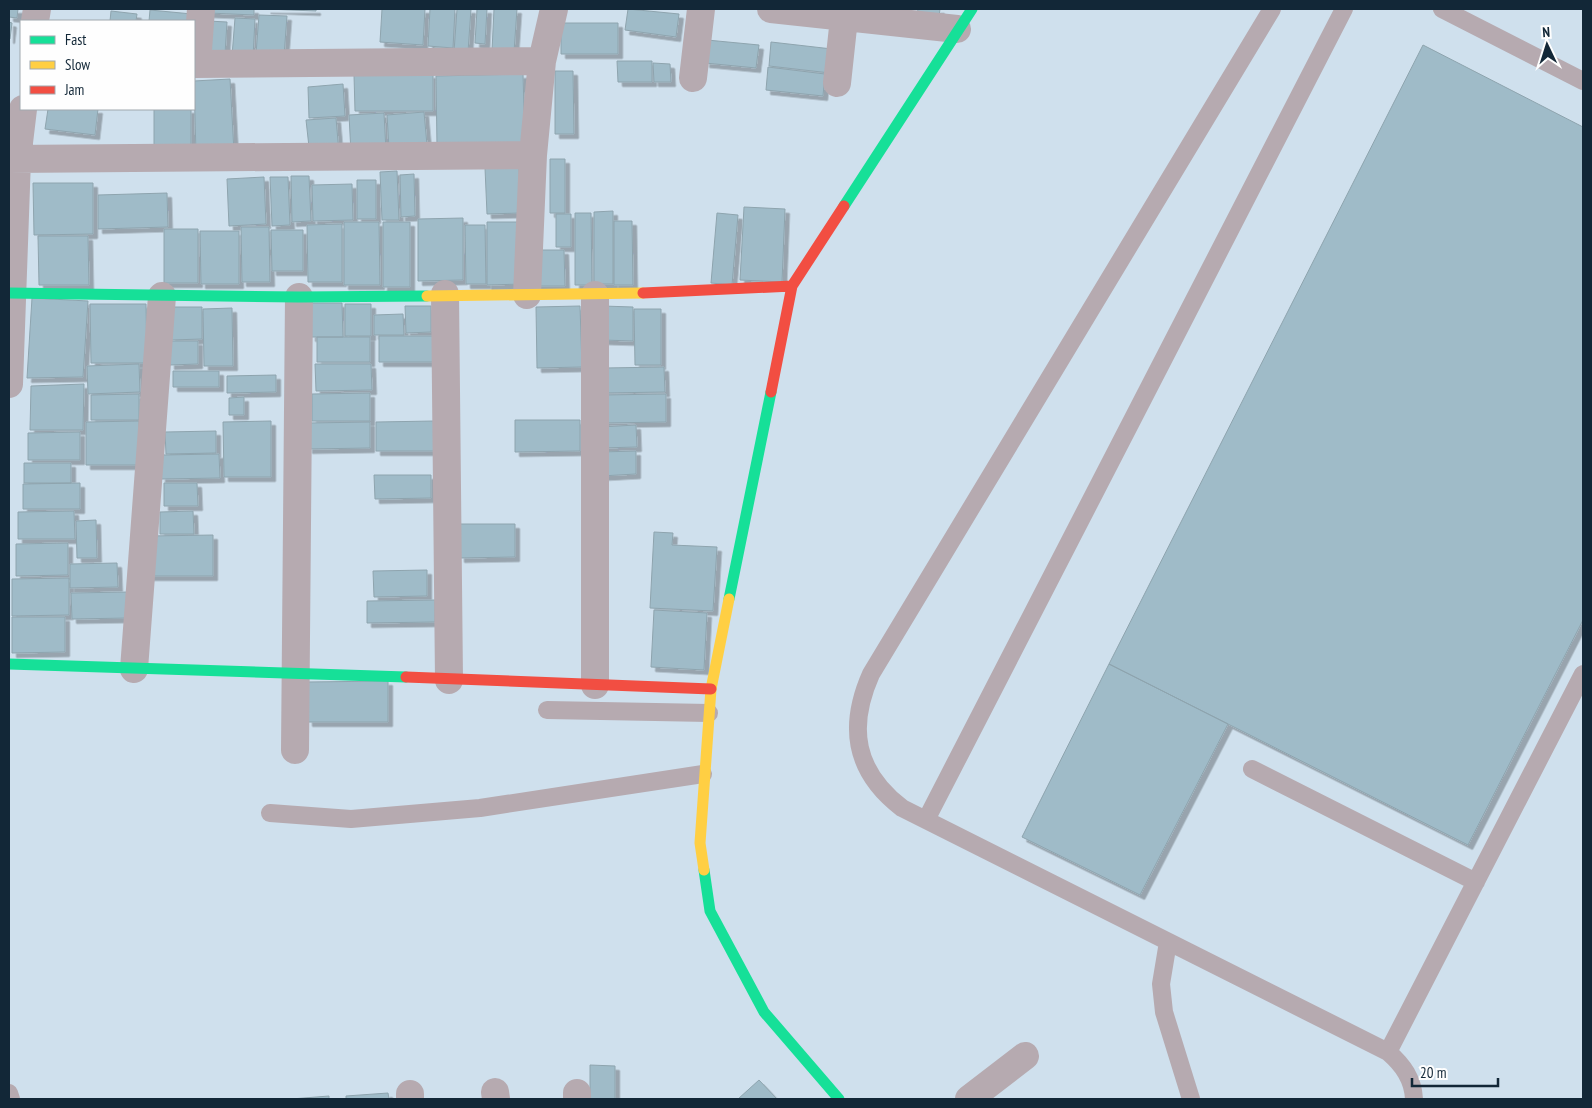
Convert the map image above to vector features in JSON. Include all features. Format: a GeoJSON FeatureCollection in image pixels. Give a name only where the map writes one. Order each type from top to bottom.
{"type":"FeatureCollection","features":[{"type":"Feature","properties":{"kind":"street"},"geometry":{"type":"LineString","coordinates":[[201,9],[196,64],[542,61]]}},
{"type":"Feature","properties":{"kind":"street"},"geometry":{"type":"LineString","coordinates":[[527,295],[533,155],[542,61],[554,9]]}},
{"type":"Feature","properties":{"kind":"street"},"geometry":{"type":"LineString","coordinates":[[694,78],[701,9]]}},
{"type":"Feature","properties":{"kind":"street"},"geometry":{"type":"LineString","coordinates":[[771,9],[965,19]]}},
{"type":"Feature","properties":{"kind":"street"},"geometry":{"type":"LineString","coordinates":[[837,83],[845,13]]}},
{"type":"Feature","properties":{"kind":"street"},"geometry":{"type":"LineString","coordinates":[[839,1099],[764,1012],[710,911],[700,843],[703,774],[710,690],[792,286],[965,19]]}},
{"type":"Feature","properties":{"kind":"street"},"geometry":{"type":"LineString","coordinates":[[9,384],[13,159],[24,110]]}},
{"type":"Feature","properties":{"kind":"street"},"geometry":{"type":"LineString","coordinates":[[13,159],[533,155]]}},
{"type":"Feature","properties":{"kind":"street"},"geometry":{"type":"LineString","coordinates":[[10,293],[299,297],[445,294],[595,295],[792,286]]}},
{"type":"Feature","properties":{"kind":"street"},"geometry":{"type":"LineString","coordinates":[[445,294],[449,680]]}},
{"type":"Feature","properties":{"kind":"street"},"geometry":{"type":"LineString","coordinates":[[595,295],[593,491],[595,685]]}},
{"type":"Feature","properties":{"kind":"street"},"geometry":{"type":"LineString","coordinates":[[134,669],[162,296]]}},
{"type":"Feature","properties":{"kind":"street"},"geometry":{"type":"LineString","coordinates":[[295,750],[299,297]]}},
{"type":"Feature","properties":{"kind":"street"},"geometry":{"type":"LineString","coordinates":[[9,664],[296,673],[710,690]]}},
{"type":"Feature","properties":{"kind":"street"},"geometry":{"type":"LineString","coordinates":[[969,1099],[1024,1056]]}},
{"type":"Feature","properties":{"kind":"lane"},"geometry":{"type":"LineString","coordinates":[[1272,9],[876,666],[862,694],[857,736],[862,757],[873,780],[886,796],[902,808],[1388,1052],[1400,1063],[1409,1078],[1414,1099]]}},
{"type":"Feature","properties":{"kind":"lane"},"geometry":{"type":"LineString","coordinates":[[926,820],[1344,9]]}},
{"type":"Feature","properties":{"kind":"lane"},"geometry":{"type":"LineString","coordinates":[[1442,9],[1583,81]]}},
{"type":"Feature","properties":{"kind":"lane"},"geometry":{"type":"LineString","coordinates":[[1388,1052],[1583,674]]}},
{"type":"Feature","properties":{"kind":"lane"},"geometry":{"type":"LineString","coordinates":[[546,710],[708,712]]}},
{"type":"Feature","properties":{"kind":"lane"},"geometry":{"type":"LineString","coordinates":[[1252,768],[1476,882]]}},
{"type":"Feature","properties":{"kind":"lane"},"geometry":{"type":"LineString","coordinates":[[270,813],[351,819],[480,808],[703,774]]}},
{"type":"Feature","properties":{"kind":"lane"},"geometry":{"type":"LineString","coordinates":[[1168,942],[1161,984],[1164,1012],[1191,1099]]}},
{"type":"Feature","properties":{"kind":"lane"},"geometry":{"type":"LineString","coordinates":[[9,1093],[11,1099]]}},
{"type":"Feature","properties":{"kind":"building"},"geometry":{"type":"Polygon","coordinates":[[[9,9],[18,9],[17,18],[9,17],[9,9]]]}},
{"type":"Feature","properties":{"kind":"building"},"geometry":{"type":"Polygon","coordinates":[[[209,9],[254,9],[254,15],[209,13],[209,9]]]}},
{"type":"Feature","properties":{"kind":"building"},"geometry":{"type":"Polygon","coordinates":[[[266,9],[316,9],[316,11],[266,9]]]}},
{"type":"Feature","properties":{"kind":"building"},"geometry":{"type":"Polygon","coordinates":[[[382,9],[425,9],[423,45],[380,42],[382,9]]]}},
{"type":"Feature","properties":{"kind":"building"},"geometry":{"type":"Polygon","coordinates":[[[430,9],[455,9],[453,48],[428,46],[430,9]]]}},
{"type":"Feature","properties":{"kind":"building"},"geometry":{"type":"Polygon","coordinates":[[[457,9],[471,9],[468,52],[454,52],[457,9]]]}},
{"type":"Feature","properties":{"kind":"building"},"geometry":{"type":"Polygon","coordinates":[[[477,9],[487,9],[485,44],[475,43],[477,9]]]}},
{"type":"Feature","properties":{"kind":"building"},"geometry":{"type":"Polygon","coordinates":[[[494,9],[517,9],[514,52],[492,51],[494,9]]]}},
{"type":"Feature","properties":{"kind":"building"},"geometry":{"type":"Polygon","coordinates":[[[628,9],[679,14],[676,37],[625,30],[628,9]]]}},
{"type":"Feature","properties":{"kind":"building"},"geometry":{"type":"Polygon","coordinates":[[[918,9],[940,9],[938,24],[916,21],[918,9]]]}},
{"type":"Feature","properties":{"kind":"building"},"geometry":{"type":"Polygon","coordinates":[[[150,10],[192,14],[191,20],[149,20],[150,10]]]}},
{"type":"Feature","properties":{"kind":"building"},"geometry":{"type":"Polygon","coordinates":[[[111,11],[137,14],[136,20],[110,20],[111,11]]]}},
{"type":"Feature","properties":{"kind":"building"},"geometry":{"type":"Polygon","coordinates":[[[259,15],[287,16],[284,56],[256,54],[259,15]]]}},
{"type":"Feature","properties":{"kind":"building"},"geometry":{"type":"Polygon","coordinates":[[[235,18],[255,19],[253,58],[232,56],[235,18]]]}},
{"type":"Feature","properties":{"kind":"building"},"geometry":{"type":"Polygon","coordinates":[[[208,21],[227,22],[225,54],[206,53],[208,21]]]}},
{"type":"Feature","properties":{"kind":"building"},"geometry":{"type":"Polygon","coordinates":[[[9,22],[12,23],[10,39],[9,39],[9,22]]]}},
{"type":"Feature","properties":{"kind":"building"},"geometry":{"type":"Polygon","coordinates":[[[561,23],[618,23],[618,54],[561,54],[561,23]]]}},
{"type":"Feature","properties":{"kind":"building"},"geometry":{"type":"Polygon","coordinates":[[[707,40],[759,45],[756,68],[705,63],[707,40]]]}},
{"type":"Feature","properties":{"kind":"building"},"geometry":{"type":"Polygon","coordinates":[[[771,42],[832,49],[830,73],[769,66],[771,42]]]}},
{"type":"Feature","properties":{"kind":"building"},"geometry":{"type":"Polygon","coordinates":[[[1423,45],[1583,127],[1583,620],[1468,845],[1109,664],[1423,45]]]}},
{"type":"Feature","properties":{"kind":"building"},"geometry":{"type":"Polygon","coordinates":[[[617,61],[652,61],[652,82],[618,82],[617,61]]]}},
{"type":"Feature","properties":{"kind":"building"},"geometry":{"type":"Polygon","coordinates":[[[653,63],[670,64],[671,82],[654,82],[653,63]]]}},
{"type":"Feature","properties":{"kind":"building"},"geometry":{"type":"Polygon","coordinates":[[[768,67],[825,74],[823,96],[766,90],[768,67]]]}},
{"type":"Feature","properties":{"kind":"building"},"geometry":{"type":"Polygon","coordinates":[[[555,71],[573,71],[574,134],[555,134],[555,71]]]}},
{"type":"Feature","properties":{"kind":"building"},"geometry":{"type":"Polygon","coordinates":[[[433,74],[433,111],[355,111],[354,75],[433,74]]]}},
{"type":"Feature","properties":{"kind":"building"},"geometry":{"type":"Polygon","coordinates":[[[523,74],[525,145],[437,147],[436,76],[523,74]]]}},
{"type":"Feature","properties":{"kind":"building"},"geometry":{"type":"Polygon","coordinates":[[[230,79],[234,152],[196,154],[195,81],[230,79]]]}},
{"type":"Feature","properties":{"kind":"building"},"geometry":{"type":"Polygon","coordinates":[[[343,84],[345,116],[309,118],[308,87],[343,84]]]}},
{"type":"Feature","properties":{"kind":"building"},"geometry":{"type":"Polygon","coordinates":[[[48,110],[98,110],[95,135],[45,129],[48,110]]]}},
{"type":"Feature","properties":{"kind":"building"},"geometry":{"type":"Polygon","coordinates":[[[154,110],[191,110],[191,155],[154,156],[154,110]]]}},
{"type":"Feature","properties":{"kind":"building"},"geometry":{"type":"Polygon","coordinates":[[[424,112],[427,145],[389,148],[387,115],[424,112]]]}},
{"type":"Feature","properties":{"kind":"building"},"geometry":{"type":"Polygon","coordinates":[[[384,113],[386,151],[351,153],[349,115],[384,113]]]}},
{"type":"Feature","properties":{"kind":"building"},"geometry":{"type":"Polygon","coordinates":[[[336,118],[339,153],[310,156],[306,120],[336,118]]]}},
{"type":"Feature","properties":{"kind":"building"},"geometry":{"type":"Polygon","coordinates":[[[550,159],[565,159],[565,213],[550,213],[550,159]]]}},
{"type":"Feature","properties":{"kind":"building"},"geometry":{"type":"Polygon","coordinates":[[[519,166],[521,213],[487,214],[485,168],[519,166]]]}},
{"type":"Feature","properties":{"kind":"building"},"geometry":{"type":"Polygon","coordinates":[[[397,171],[399,220],[382,220],[380,172],[397,171]]]}},
{"type":"Feature","properties":{"kind":"building"},"geometry":{"type":"Polygon","coordinates":[[[414,174],[415,216],[401,217],[400,175],[414,174]]]}},
{"type":"Feature","properties":{"kind":"building"},"geometry":{"type":"Polygon","coordinates":[[[291,176],[309,176],[311,221],[292,222],[291,176]]]}},
{"type":"Feature","properties":{"kind":"building"},"geometry":{"type":"Polygon","coordinates":[[[264,177],[266,224],[229,226],[227,179],[264,177]]]}},
{"type":"Feature","properties":{"kind":"building"},"geometry":{"type":"Polygon","coordinates":[[[270,177],[288,177],[290,225],[272,226],[270,177]]]}},
{"type":"Feature","properties":{"kind":"building"},"geometry":{"type":"Polygon","coordinates":[[[357,180],[376,180],[376,219],[357,219],[357,180]]]}},
{"type":"Feature","properties":{"kind":"building"},"geometry":{"type":"Polygon","coordinates":[[[33,183],[93,183],[93,234],[34,235],[33,183]]]}},
{"type":"Feature","properties":{"kind":"building"},"geometry":{"type":"Polygon","coordinates":[[[352,184],[353,220],[313,221],[312,185],[352,184]]]}},
{"type":"Feature","properties":{"kind":"building"},"geometry":{"type":"Polygon","coordinates":[[[167,193],[168,227],[98,229],[98,195],[167,193]]]}},
{"type":"Feature","properties":{"kind":"building"},"geometry":{"type":"Polygon","coordinates":[[[744,207],[785,209],[782,282],[740,280],[744,207]]]}},
{"type":"Feature","properties":{"kind":"building"},"geometry":{"type":"Polygon","coordinates":[[[613,211],[613,284],[594,284],[594,212],[613,211]]]}},
{"type":"Feature","properties":{"kind":"building"},"geometry":{"type":"Polygon","coordinates":[[[575,213],[591,213],[592,285],[575,285],[575,213]]]}},
{"type":"Feature","properties":{"kind":"building"},"geometry":{"type":"Polygon","coordinates":[[[717,213],[738,215],[732,285],[711,283],[717,213]]]}},
{"type":"Feature","properties":{"kind":"building"},"geometry":{"type":"Polygon","coordinates":[[[556,214],[571,214],[571,247],[556,247],[556,214]]]}},
{"type":"Feature","properties":{"kind":"building"},"geometry":{"type":"Polygon","coordinates":[[[463,218],[463,280],[418,281],[418,219],[463,218]]]}},
{"type":"Feature","properties":{"kind":"building"},"geometry":{"type":"Polygon","coordinates":[[[614,221],[632,221],[633,285],[614,285],[614,221]]]}},
{"type":"Feature","properties":{"kind":"building"},"geometry":{"type":"Polygon","coordinates":[[[344,222],[379,222],[380,285],[344,285],[344,222]]]}},
{"type":"Feature","properties":{"kind":"building"},"geometry":{"type":"Polygon","coordinates":[[[383,222],[410,222],[410,287],[383,287],[383,222]]]}},
{"type":"Feature","properties":{"kind":"building"},"geometry":{"type":"Polygon","coordinates":[[[487,222],[523,222],[524,284],[487,285],[487,222]]]}},
{"type":"Feature","properties":{"kind":"building"},"geometry":{"type":"Polygon","coordinates":[[[342,224],[342,282],[308,282],[307,225],[342,224]]]}},
{"type":"Feature","properties":{"kind":"building"},"geometry":{"type":"Polygon","coordinates":[[[465,225],[485,225],[486,284],[466,284],[465,225]]]}},
{"type":"Feature","properties":{"kind":"building"},"geometry":{"type":"Polygon","coordinates":[[[241,227],[269,227],[270,282],[242,282],[241,227]]]}},
{"type":"Feature","properties":{"kind":"building"},"geometry":{"type":"Polygon","coordinates":[[[164,229],[198,229],[198,283],[164,283],[164,229]]]}},
{"type":"Feature","properties":{"kind":"building"},"geometry":{"type":"Polygon","coordinates":[[[271,230],[303,230],[303,271],[272,271],[271,230]]]}},
{"type":"Feature","properties":{"kind":"building"},"geometry":{"type":"Polygon","coordinates":[[[200,231],[239,231],[239,284],[201,284],[200,231]]]}},
{"type":"Feature","properties":{"kind":"building"},"geometry":{"type":"Polygon","coordinates":[[[38,236],[88,236],[89,285],[39,285],[38,236]]]}},
{"type":"Feature","properties":{"kind":"building"},"geometry":{"type":"Polygon","coordinates":[[[535,250],[564,250],[565,286],[536,286],[535,250]]]}},
{"type":"Feature","properties":{"kind":"building"},"geometry":{"type":"Polygon","coordinates":[[[32,298],[88,301],[83,377],[27,378],[32,298]]]}},
{"type":"Feature","properties":{"kind":"building"},"geometry":{"type":"Polygon","coordinates":[[[311,303],[342,303],[343,337],[311,337],[311,303]]]}},
{"type":"Feature","properties":{"kind":"building"},"geometry":{"type":"Polygon","coordinates":[[[90,304],[146,304],[147,363],[91,363],[90,304]]]}},
{"type":"Feature","properties":{"kind":"building"},"geometry":{"type":"Polygon","coordinates":[[[345,304],[371,304],[371,336],[345,336],[345,304]]]}},
{"type":"Feature","properties":{"kind":"building"},"geometry":{"type":"Polygon","coordinates":[[[405,306],[431,306],[431,332],[406,333],[405,306]]]}},
{"type":"Feature","properties":{"kind":"building"},"geometry":{"type":"Polygon","coordinates":[[[580,306],[582,367],[537,368],[536,307],[580,306]]]}},
{"type":"Feature","properties":{"kind":"building"},"geometry":{"type":"Polygon","coordinates":[[[603,306],[633,307],[633,341],[603,340],[603,306]]]}},
{"type":"Feature","properties":{"kind":"building"},"geometry":{"type":"Polygon","coordinates":[[[171,307],[202,307],[202,339],[171,340],[171,307]]]}},
{"type":"Feature","properties":{"kind":"building"},"geometry":{"type":"Polygon","coordinates":[[[232,308],[233,366],[204,366],[203,309],[232,308]]]}},
{"type":"Feature","properties":{"kind":"building"},"geometry":{"type":"Polygon","coordinates":[[[634,309],[661,309],[661,365],[635,365],[634,309]]]}},
{"type":"Feature","properties":{"kind":"building"},"geometry":{"type":"Polygon","coordinates":[[[403,314],[404,335],[374,335],[374,315],[403,314]]]}},
{"type":"Feature","properties":{"kind":"building"},"geometry":{"type":"Polygon","coordinates":[[[379,336],[436,336],[436,362],[379,362],[379,336]]]}},
{"type":"Feature","properties":{"kind":"building"},"geometry":{"type":"Polygon","coordinates":[[[317,337],[370,337],[370,362],[317,362],[317,337]]]}},
{"type":"Feature","properties":{"kind":"building"},"geometry":{"type":"Polygon","coordinates":[[[170,341],[198,341],[198,364],[170,365],[170,341]]]}},
{"type":"Feature","properties":{"kind":"building"},"geometry":{"type":"Polygon","coordinates":[[[139,364],[140,392],[88,394],[87,366],[139,364]]]}},
{"type":"Feature","properties":{"kind":"building"},"geometry":{"type":"Polygon","coordinates":[[[315,364],[371,364],[372,390],[316,391],[315,364]]]}},
{"type":"Feature","properties":{"kind":"building"},"geometry":{"type":"Polygon","coordinates":[[[664,367],[665,392],[604,393],[604,368],[664,367]]]}},
{"type":"Feature","properties":{"kind":"building"},"geometry":{"type":"Polygon","coordinates":[[[173,371],[219,371],[219,387],[173,387],[173,371]]]}},
{"type":"Feature","properties":{"kind":"building"},"geometry":{"type":"Polygon","coordinates":[[[276,375],[276,392],[227,393],[227,376],[276,375]]]}},
{"type":"Feature","properties":{"kind":"building"},"geometry":{"type":"Polygon","coordinates":[[[84,384],[83,430],[30,430],[31,386],[84,384]]]}},
{"type":"Feature","properties":{"kind":"building"},"geometry":{"type":"Polygon","coordinates":[[[370,393],[370,421],[312,421],[312,394],[370,393]]]}},
{"type":"Feature","properties":{"kind":"building"},"geometry":{"type":"Polygon","coordinates":[[[139,394],[139,420],[91,420],[91,395],[139,394]]]}},
{"type":"Feature","properties":{"kind":"building"},"geometry":{"type":"Polygon","coordinates":[[[666,394],[666,422],[604,423],[603,395],[666,394]]]}},
{"type":"Feature","properties":{"kind":"building"},"geometry":{"type":"Polygon","coordinates":[[[244,397],[244,415],[229,415],[229,398],[244,397]]]}},
{"type":"Feature","properties":{"kind":"building"},"geometry":{"type":"Polygon","coordinates":[[[515,420],[580,420],[580,451],[515,452],[515,420]]]}},
{"type":"Feature","properties":{"kind":"building"},"geometry":{"type":"Polygon","coordinates":[[[139,421],[139,465],[86,465],[86,422],[139,421]]]}},
{"type":"Feature","properties":{"kind":"building"},"geometry":{"type":"Polygon","coordinates":[[[271,421],[271,477],[224,477],[223,422],[271,421]]]}},
{"type":"Feature","properties":{"kind":"building"},"geometry":{"type":"Polygon","coordinates":[[[434,421],[434,451],[376,451],[376,422],[434,421]]]}},
{"type":"Feature","properties":{"kind":"building"},"geometry":{"type":"Polygon","coordinates":[[[370,422],[370,448],[308,449],[308,423],[370,422]]]}},
{"type":"Feature","properties":{"kind":"building"},"geometry":{"type":"Polygon","coordinates":[[[636,425],[637,447],[601,448],[600,427],[636,425]]]}},
{"type":"Feature","properties":{"kind":"building"},"geometry":{"type":"Polygon","coordinates":[[[216,431],[216,453],[166,454],[165,432],[216,431]]]}},
{"type":"Feature","properties":{"kind":"building"},"geometry":{"type":"Polygon","coordinates":[[[80,432],[80,460],[28,460],[28,433],[80,432]]]}},
{"type":"Feature","properties":{"kind":"building"},"geometry":{"type":"Polygon","coordinates":[[[636,451],[636,474],[601,476],[600,452],[636,451]]]}},
{"type":"Feature","properties":{"kind":"building"},"geometry":{"type":"Polygon","coordinates":[[[219,454],[220,478],[161,479],[161,455],[219,454]]]}},
{"type":"Feature","properties":{"kind":"building"},"geometry":{"type":"Polygon","coordinates":[[[24,463],[71,463],[71,483],[24,483],[24,463]]]}},
{"type":"Feature","properties":{"kind":"building"},"geometry":{"type":"Polygon","coordinates":[[[374,475],[431,475],[431,498],[375,499],[374,475]]]}},
{"type":"Feature","properties":{"kind":"building"},"geometry":{"type":"Polygon","coordinates":[[[80,483],[80,509],[23,509],[23,484],[80,483]]]}},
{"type":"Feature","properties":{"kind":"building"},"geometry":{"type":"Polygon","coordinates":[[[164,483],[197,483],[198,506],[164,506],[164,483]]]}},
{"type":"Feature","properties":{"kind":"building"},"geometry":{"type":"Polygon","coordinates":[[[74,511],[75,539],[18,539],[18,512],[74,511]]]}},
{"type":"Feature","properties":{"kind":"building"},"geometry":{"type":"Polygon","coordinates":[[[193,511],[194,534],[160,534],[160,512],[193,511]]]}},
{"type":"Feature","properties":{"kind":"building"},"geometry":{"type":"Polygon","coordinates":[[[96,520],[97,558],[77,558],[76,521],[96,520]]]}},
{"type":"Feature","properties":{"kind":"building"},"geometry":{"type":"Polygon","coordinates":[[[459,524],[515,524],[515,557],[460,558],[459,524]]]}},
{"type":"Feature","properties":{"kind":"building"},"geometry":{"type":"Polygon","coordinates":[[[654,532],[673,533],[672,545],[717,547],[713,611],[650,608],[654,532]]]}},
{"type":"Feature","properties":{"kind":"building"},"geometry":{"type":"Polygon","coordinates":[[[213,535],[213,576],[149,576],[149,536],[213,535]]]}},
{"type":"Feature","properties":{"kind":"building"},"geometry":{"type":"Polygon","coordinates":[[[68,543],[68,575],[16,576],[16,544],[68,543]]]}},
{"type":"Feature","properties":{"kind":"building"},"geometry":{"type":"Polygon","coordinates":[[[117,563],[118,587],[70,588],[70,564],[117,563]]]}},
{"type":"Feature","properties":{"kind":"building"},"geometry":{"type":"Polygon","coordinates":[[[427,570],[427,596],[374,597],[373,571],[427,570]]]}},
{"type":"Feature","properties":{"kind":"building"},"geometry":{"type":"Polygon","coordinates":[[[69,578],[69,615],[12,616],[12,579],[69,578]]]}},
{"type":"Feature","properties":{"kind":"building"},"geometry":{"type":"Polygon","coordinates":[[[129,592],[129,618],[72,619],[71,593],[129,592]]]}},
{"type":"Feature","properties":{"kind":"building"},"geometry":{"type":"Polygon","coordinates":[[[435,600],[435,622],[367,623],[367,601],[435,600]]]}},
{"type":"Feature","properties":{"kind":"building"},"geometry":{"type":"Polygon","coordinates":[[[654,610],[707,613],[704,670],[651,667],[654,610]]]}},
{"type":"Feature","properties":{"kind":"building"},"geometry":{"type":"Polygon","coordinates":[[[12,617],[65,617],[65,652],[12,653],[12,617]]]}},
{"type":"Feature","properties":{"kind":"building"},"geometry":{"type":"Polygon","coordinates":[[[1109,664],[1228,724],[1140,895],[1022,837],[1109,664]]]}},
{"type":"Feature","properties":{"kind":"building"},"geometry":{"type":"Polygon","coordinates":[[[388,681],[388,722],[308,722],[307,682],[388,681]]]}},
{"type":"Feature","properties":{"kind":"building"},"geometry":{"type":"Polygon","coordinates":[[[590,1065],[615,1066],[615,1099],[590,1099],[590,1065]]]}},
{"type":"Feature","properties":{"kind":"building"},"geometry":{"type":"Polygon","coordinates":[[[759,1080],[777,1099],[738,1099],[759,1080]]]}},
{"type":"Feature","properties":{"kind":"building"},"geometry":{"type":"Polygon","coordinates":[[[388,1093],[389,1099],[346,1099],[346,1096],[388,1093]]]}},
{"type":"Feature","properties":{"kind":"building"},"geometry":{"type":"Polygon","coordinates":[[[329,1096],[329,1099],[291,1099],[329,1096]]]}},
{"type":"Feature","properties":{"kind":"traffic: fast"},"geometry":{"type":"LineString","coordinates":[[844,206],[972,9]]}},
{"type":"Feature","properties":{"kind":"traffic: fast"},"geometry":{"type":"LineString","coordinates":[[9,293],[299,297],[427,296]]}},
{"type":"Feature","properties":{"kind":"traffic: fast"},"geometry":{"type":"LineString","coordinates":[[729,599],[771,392]]}},
{"type":"Feature","properties":{"kind":"traffic: fast"},"geometry":{"type":"LineString","coordinates":[[9,664],[406,677]]}},
{"type":"Feature","properties":{"kind":"traffic: fast"},"geometry":{"type":"LineString","coordinates":[[704,870],[710,911],[764,1012],[839,1099]]}},
{"type":"Feature","properties":{"kind":"traffic: slow"},"geometry":{"type":"LineString","coordinates":[[427,296],[643,293]]}},
{"type":"Feature","properties":{"kind":"traffic: slow"},"geometry":{"type":"LineString","coordinates":[[704,870],[700,843],[711,689],[729,599]]}},
{"type":"Feature","properties":{"kind":"traffic: jam"},"geometry":{"type":"LineString","coordinates":[[771,392],[792,286],[844,206]]}},
{"type":"Feature","properties":{"kind":"traffic: jam"},"geometry":{"type":"LineString","coordinates":[[643,293],[792,286]]}},
{"type":"Feature","properties":{"kind":"traffic: jam"},"geometry":{"type":"LineString","coordinates":[[406,677],[711,689]]}}]}
